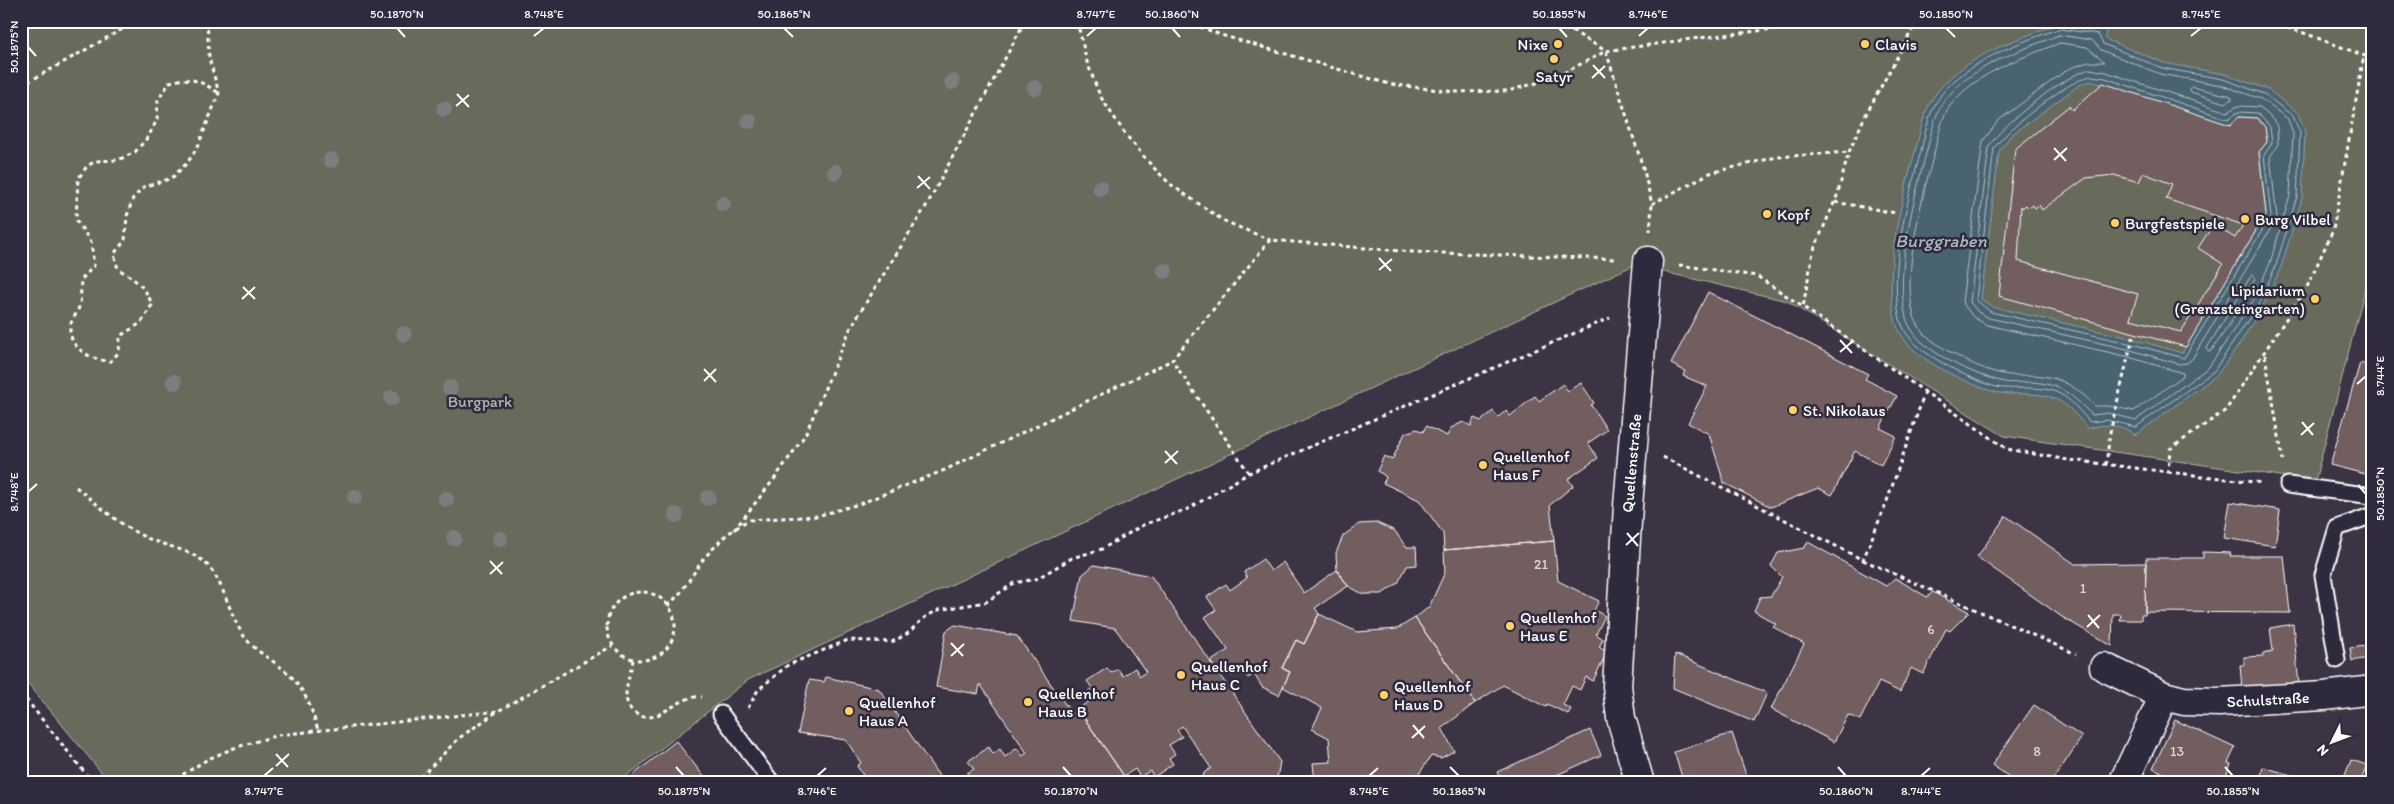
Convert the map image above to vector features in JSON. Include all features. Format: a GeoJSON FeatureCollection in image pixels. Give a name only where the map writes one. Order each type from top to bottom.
{"type":"FeatureCollection","features":[{"type":"Feature","properties":{"kind":"street","name":"Quellenstraße"},"geometry":{"type":"LineString","coordinates":[[1640,783],[1621,718],[1617,686],[1633,441],[1648,261]]}},
{"type":"Feature","properties":{"kind":"street","name":"Schulstraße"},"geometry":{"type":"LineString","coordinates":[[2104,667],[2164,696],[2184,701],[2219,702],[2324,696],[2373,690]]}},
{"type":"Feature","properties":{"kind":"street"},"geometry":{"type":"LineString","coordinates":[[2123,783],[2164,696]]}},
{"type":"Feature","properties":{"kind":"lane"},"geometry":{"type":"LineString","coordinates":[[2288,486],[2373,496]]}},
{"type":"Feature","properties":{"kind":"lane"},"geometry":{"type":"LineString","coordinates":[[2337,660],[2323,574],[2337,528],[2373,516]]}},
{"type":"Feature","properties":{"kind":"lane"},"geometry":{"type":"LineString","coordinates":[[720,714],[772,783]]}},
{"type":"Feature","properties":{"kind":"path"},"geometry":{"type":"LineString","coordinates":[[21,86],[137,21]]}},
{"type":"Feature","properties":{"kind":"path"},"geometry":{"type":"LineString","coordinates":[[207,21],[209,58],[219,93],[198,146],[188,162],[172,178],[144,187],[133,198],[126,216],[125,240],[114,254],[118,269],[133,278],[147,291],[152,306],[141,322],[120,336],[119,352],[110,361],[98,361],[77,347],[71,338],[70,326],[80,305],[80,280],[94,266],[91,242],[76,220],[78,179],[86,166],[96,161],[118,160],[135,152],[148,137],[156,120],[158,100],[170,82],[182,79],[199,80],[219,93]]}},
{"type":"Feature","properties":{"kind":"path"},"geometry":{"type":"LineString","coordinates":[[734,530],[775,478],[805,435],[851,327],[928,203],[1025,21]]}},
{"type":"Feature","properties":{"kind":"path"},"geometry":{"type":"LineString","coordinates":[[1077,21],[1087,62],[1100,96],[1151,166],[1170,184],[1224,221],[1270,240],[1413,252],[1578,256],[1648,261],[1756,276],[2006,449],[2140,470],[2288,486],[2264,354]]}},
{"type":"Feature","properties":{"kind":"path"},"geometry":{"type":"LineString","coordinates":[[1185,21],[1221,35],[1389,84],[1455,92],[1508,91],[1554,78],[1606,51],[1840,21]]}},
{"type":"Feature","properties":{"kind":"path"},"geometry":{"type":"LineString","coordinates":[[1533,21],[1574,32],[1606,51],[1644,171],[1652,204],[1648,261]]}},
{"type":"Feature","properties":{"kind":"path"},"geometry":{"type":"LineString","coordinates":[[1803,307],[1813,252],[1834,202],[1849,152],[1865,116],[1917,21]]}},
{"type":"Feature","properties":{"kind":"path"},"geometry":{"type":"LineString","coordinates":[[2264,21],[2304,32],[2373,59]]}},
{"type":"Feature","properties":{"kind":"path"},"geometry":{"type":"LineString","coordinates":[[2168,472],[2170,449],[2226,410],[2307,287],[2333,230],[2364,55]]}},
{"type":"Feature","properties":{"kind":"path"},"geometry":{"type":"LineString","coordinates":[[1652,204],[1710,173],[1777,157],[1849,152]]}},
{"type":"Feature","properties":{"kind":"path"},"geometry":{"type":"LineString","coordinates":[[1834,202],[1896,213]]}},
{"type":"Feature","properties":{"kind":"path"},"geometry":{"type":"LineString","coordinates":[[668,606],[681,592],[704,558],[734,530],[748,520],[817,516],[859,504],[945,470],[1172,360],[1270,240]]}},
{"type":"Feature","properties":{"kind":"path"},"geometry":{"type":"LineString","coordinates":[[742,743],[747,711],[752,698],[767,681],[788,666],[848,640],[892,642],[907,634],[924,618],[938,610],[986,602],[1014,583],[1036,579],[1072,558],[1102,549],[1143,524],[1188,509],[1248,472],[1644,304]]}},
{"type":"Feature","properties":{"kind":"path"},"geometry":{"type":"LineString","coordinates":[[2106,464],[2112,426],[2134,333]]}},
{"type":"Feature","properties":{"kind":"path"},"geometry":{"type":"LineString","coordinates":[[1172,360],[1248,472]]}},
{"type":"Feature","properties":{"kind":"path"},"geometry":{"type":"LineString","coordinates":[[1863,560],[1887,501],[1925,392]]}},
{"type":"Feature","properties":{"kind":"path"},"geometry":{"type":"LineString","coordinates":[[1633,441],[1863,560],[2104,667]]}},
{"type":"Feature","properties":{"kind":"path"},"geometry":{"type":"LineString","coordinates":[[76,487],[126,528],[145,538],[193,555],[203,562],[213,573],[247,640],[285,670],[301,687],[310,702],[318,730]]}},
{"type":"Feature","properties":{"kind":"path"},"geometry":{"type":"LineString","coordinates":[[644,592],[660,598],[668,606],[675,623],[675,634],[671,643],[664,651],[654,658],[633,660],[619,653],[612,646],[608,638],[606,621],[613,605],[621,598],[629,593],[644,592]]}},
{"type":"Feature","properties":{"kind":"path"},"geometry":{"type":"LineString","coordinates":[[415,783],[459,738],[498,711],[612,646]]}},
{"type":"Feature","properties":{"kind":"path"},"geometry":{"type":"LineString","coordinates":[[633,660],[625,698],[628,707],[638,716],[650,718],[695,696],[705,698],[720,714]]}},
{"type":"Feature","properties":{"kind":"path"},"geometry":{"type":"LineString","coordinates":[[21,693],[93,783]]}},
{"type":"Feature","properties":{"kind":"path"},"geometry":{"type":"LineString","coordinates":[[169,783],[208,759],[234,748],[278,734],[498,711]]}},
{"type":"Feature","properties":{"kind":"green space","name":"Burgpark"},"geometry":{"type":"Polygon","coordinates":[[[21,21],[2373,21],[2373,258],[2315,481],[2004,436],[1787,301],[1634,265],[748,680],[618,783],[110,783],[21,675],[21,21]]]}},
{"type":"Feature","properties":{"kind":"water","name":"Burggraben"},"geometry":{"type":"Polygon","coordinates":[[[2058,24],[2106,30],[2105,39],[2164,63],[2224,74],[2267,89],[2298,113],[2305,132],[2302,198],[2281,267],[2263,306],[2239,345],[2217,375],[2135,435],[2125,429],[2106,425],[2088,429],[2076,414],[2064,404],[2049,397],[1991,391],[1955,376],[1915,351],[1903,337],[1895,320],[1891,278],[1896,233],[1905,189],[1930,103],[1944,84],[1973,61],[2007,44],[2058,24]],[[2091,81],[2079,85],[2011,135],[1999,151],[1981,299],[1992,307],[2130,338],[2182,353],[2266,214],[2259,152],[2267,142],[2265,127],[2257,118],[2239,117],[2230,125],[2091,81]]]}},
{"type":"Feature","properties":{"kind":"building","name":"Burg Vilbel"},"geometry":{"type":"Polygon","coordinates":[[[2103,83],[2230,125],[2239,117],[2257,118],[2265,127],[2267,142],[2259,152],[2266,214],[2186,347],[1999,296],[2015,149],[2069,106],[2072,110],[2103,83]],[[2143,173],[2139,182],[2114,175],[2086,178],[2042,210],[2039,205],[2035,208],[2033,205],[2029,208],[2026,205],[2022,208],[2021,206],[2018,261],[2138,294],[2130,319],[2181,332],[2223,264],[2198,248],[2213,225],[2235,238],[2243,225],[2166,199],[2172,184],[2143,173]]]}},
{"type":"Feature","properties":{"kind":"building","name":"St. Nikolaus"},"geometry":{"type":"Polygon","coordinates":[[[1708,292],[1868,374],[1865,379],[1897,396],[1880,428],[1896,436],[1881,465],[1855,451],[1832,495],[1818,488],[1771,507],[1724,483],[1709,434],[1688,423],[1707,386],[1683,376],[1685,371],[1671,364],[1708,292]]]}},
{"type":"Feature","properties":{"kind":"building"},"geometry":{"type":"Polygon","coordinates":[[[2360,363],[2373,367],[2373,476],[2330,465],[2360,363]]]}},
{"type":"Feature","properties":{"kind":"building","name":"Quellenhof Haus F"},"geometry":{"type":"Polygon","coordinates":[[[1581,383],[1594,403],[1591,405],[1607,430],[1588,443],[1598,458],[1568,479],[1573,486],[1550,505],[1554,541],[1444,550],[1443,533],[1419,500],[1383,483],[1386,478],[1377,471],[1384,456],[1392,460],[1405,433],[1417,429],[1423,432],[1426,426],[1447,436],[1451,428],[1463,422],[1471,426],[1474,418],[1481,421],[1493,411],[1498,417],[1506,411],[1510,416],[1535,396],[1539,401],[1563,384],[1568,391],[1581,383]]]}},
{"type":"Feature","properties":{"kind":"building"},"geometry":{"type":"Polygon","coordinates":[[[2230,502],[2280,510],[2275,546],[2224,538],[2230,502]]]}},
{"type":"Feature","properties":{"kind":"building"},"geometry":{"type":"Polygon","coordinates":[[[2006,516],[2075,564],[2146,563],[2145,615],[2141,615],[2141,620],[2120,620],[2121,614],[2113,614],[2112,646],[2062,617],[1977,557],[2006,516]]]}},
{"type":"Feature","properties":{"kind":"building"},"geometry":{"type":"Polygon","coordinates":[[[1377,523],[1395,531],[1406,547],[1416,547],[1417,565],[1407,566],[1398,583],[1382,594],[1363,594],[1348,586],[1337,570],[1336,553],[1343,536],[1359,524],[1377,523]]]}},
{"type":"Feature","properties":{"kind":"building","name":"Quellenhof Haus E"},"geometry":{"type":"Polygon","coordinates":[[[1554,541],[1558,581],[1599,601],[1594,610],[1605,616],[1596,634],[1603,639],[1599,647],[1607,652],[1593,681],[1586,677],[1580,690],[1572,686],[1563,705],[1571,709],[1568,714],[1547,704],[1546,707],[1503,685],[1475,703],[1415,618],[1429,607],[1445,572],[1444,550],[1554,541]]]}},
{"type":"Feature","properties":{"kind":"building"},"geometry":{"type":"Polygon","coordinates":[[[1808,542],[1886,586],[1895,578],[1927,597],[1933,592],[1969,612],[1950,631],[1946,629],[1923,674],[1911,668],[1900,692],[1879,682],[1860,720],[1848,715],[1834,742],[1771,709],[1804,644],[1773,627],[1776,624],[1754,611],[1760,597],[1771,596],[1782,577],[1771,566],[1778,553],[1804,548],[1808,542]]]}},
{"type":"Feature","properties":{"kind":"building"},"geometry":{"type":"Polygon","coordinates":[[[2203,552],[2231,553],[2230,556],[2284,556],[2290,613],[2145,612],[2146,558],[2203,558],[2203,552]]]}},
{"type":"Feature","properties":{"kind":"building"},"geometry":{"type":"Polygon","coordinates":[[[1263,559],[1271,571],[1283,562],[1304,593],[1337,570],[1348,586],[1315,608],[1319,614],[1304,644],[1296,640],[1282,668],[1290,672],[1279,695],[1262,687],[1254,674],[1248,678],[1242,669],[1232,676],[1226,666],[1217,671],[1210,662],[1228,650],[1205,617],[1216,610],[1207,597],[1226,584],[1230,590],[1247,578],[1244,572],[1263,559]]]}},
{"type":"Feature","properties":{"kind":"building","name":"Quellenhof Haus C"},"geometry":{"type":"Polygon","coordinates":[[[1094,565],[1151,576],[1280,762],[1276,783],[1202,783],[1204,773],[1211,768],[1182,726],[1177,730],[1182,737],[1169,745],[1175,754],[1169,758],[1173,764],[1154,777],[1150,771],[1140,777],[1135,769],[1124,776],[1078,709],[1091,700],[1086,693],[1092,688],[1087,681],[1107,668],[1111,673],[1118,669],[1123,676],[1135,668],[1140,676],[1146,672],[1115,628],[1073,621],[1082,575],[1094,565]]]}},
{"type":"Feature","properties":{"kind":"building","name":"Quellenhof Haus D"},"geometry":{"type":"Polygon","coordinates":[[[1319,614],[1357,632],[1397,629],[1415,618],[1475,703],[1442,728],[1454,751],[1441,758],[1431,756],[1417,777],[1417,783],[1315,783],[1313,763],[1331,762],[1329,738],[1312,729],[1322,708],[1283,687],[1290,672],[1282,668],[1296,640],[1304,644],[1319,614]]]}},
{"type":"Feature","properties":{"kind":"building"},"geometry":{"type":"Polygon","coordinates":[[[2293,624],[2299,685],[2242,689],[2240,665],[2244,665],[2244,657],[2263,656],[2263,653],[2273,651],[2270,628],[2293,624]]]}},
{"type":"Feature","properties":{"kind":"building","name":"Quellenhof Haus B"},"geometry":{"type":"Polygon","coordinates":[[[955,625],[1017,636],[1072,714],[1078,709],[1124,776],[1119,781],[1120,783],[970,783],[973,781],[967,773],[974,769],[968,761],[989,747],[993,754],[1000,749],[1005,757],[1017,748],[1023,756],[1027,753],[980,684],[978,694],[936,687],[946,631],[955,625]]]}},
{"type":"Feature","properties":{"kind":"building"},"geometry":{"type":"Polygon","coordinates":[[[2366,646],[2368,658],[2352,661],[2350,648],[2366,646]]]}},
{"type":"Feature","properties":{"kind":"building"},"geometry":{"type":"Polygon","coordinates":[[[1675,654],[1767,693],[1754,722],[1673,688],[1675,654]]]}},
{"type":"Feature","properties":{"kind":"building","name":"Quellenhof Haus A"},"geometry":{"type":"Polygon","coordinates":[[[826,677],[879,689],[944,783],[868,783],[857,766],[861,763],[846,740],[798,733],[809,680],[824,682],[826,677]]]}},
{"type":"Feature","properties":{"kind":"building"},"geometry":{"type":"Polygon","coordinates":[[[2034,705],[2082,737],[2051,783],[2018,783],[1992,765],[2034,705]]]}},
{"type":"Feature","properties":{"kind":"building"},"geometry":{"type":"Polygon","coordinates":[[[2175,720],[2235,748],[2228,763],[2231,764],[2224,780],[2220,779],[2219,783],[2185,783],[2153,768],[2175,720]]]}},
{"type":"Feature","properties":{"kind":"building"},"geometry":{"type":"Polygon","coordinates":[[[1590,730],[1601,755],[1539,783],[1502,783],[1497,772],[1590,730]]]}},
{"type":"Feature","properties":{"kind":"building"},"geometry":{"type":"Polygon","coordinates":[[[1732,733],[1748,781],[1684,783],[1674,752],[1732,733]]]}},
{"type":"Feature","properties":{"kind":"building"},"geometry":{"type":"Polygon","coordinates":[[[676,741],[709,783],[623,783],[676,741]]]}},
{"type":"Feature","properties":{"kind":"building"},"geometry":{"type":"Polygon","coordinates":[[[2351,760],[2367,765],[2360,783],[2342,783],[2351,760]]]}},
{"type":"Feature","properties":{"kind":"building"},"geometry":{"type":"Polygon","coordinates":[[[2263,767],[2298,777],[2297,783],[2259,783],[2263,767]]]}},
{"type":"Feature","properties":{"kind":"place","name":"Nixe"},"geometry":{"type":"Point","coordinates":[1558,44]}},
{"type":"Feature","properties":{"kind":"place","name":"Clavis"},"geometry":{"type":"Point","coordinates":[1865,44]}},
{"type":"Feature","properties":{"kind":"place","name":"Satyr"},"geometry":{"type":"Point","coordinates":[1554,59]}},
{"type":"Feature","properties":{"kind":"place","name":"Kopf"},"geometry":{"type":"Point","coordinates":[1767,214]}},
{"type":"Feature","properties":{"kind":"place","name":"Burg Vilbel"},"geometry":{"type":"Point","coordinates":[2245,219]}},
{"type":"Feature","properties":{"kind":"place","name":"Burgfestspiele"},"geometry":{"type":"Point","coordinates":[2115,223]}},
{"type":"Feature","properties":{"kind":"place","name":"Lipidarium (Grenzsteingarten)"},"geometry":{"type":"Point","coordinates":[2315,299]}},
{"type":"Feature","properties":{"kind":"place","name":"St. Nikolaus"},"geometry":{"type":"Point","coordinates":[1793,410]}},
{"type":"Feature","properties":{"kind":"place","name":"Quellenhof Haus F"},"geometry":{"type":"Point","coordinates":[1483,465]}},
{"type":"Feature","properties":{"kind":"place","name":"Quellenhof Haus E"},"geometry":{"type":"Point","coordinates":[1510,626]}},
{"type":"Feature","properties":{"kind":"place","name":"Quellenhof Haus C"},"geometry":{"type":"Point","coordinates":[1181,675]}},
{"type":"Feature","properties":{"kind":"place","name":"Quellenhof Haus D"},"geometry":{"type":"Point","coordinates":[1384,695]}},
{"type":"Feature","properties":{"kind":"place","name":"Quellenhof Haus B"},"geometry":{"type":"Point","coordinates":[1028,702]}},
{"type":"Feature","properties":{"kind":"place","name":"Quellenhof Haus A"},"geometry":{"type":"Point","coordinates":[849,711]}}]}
